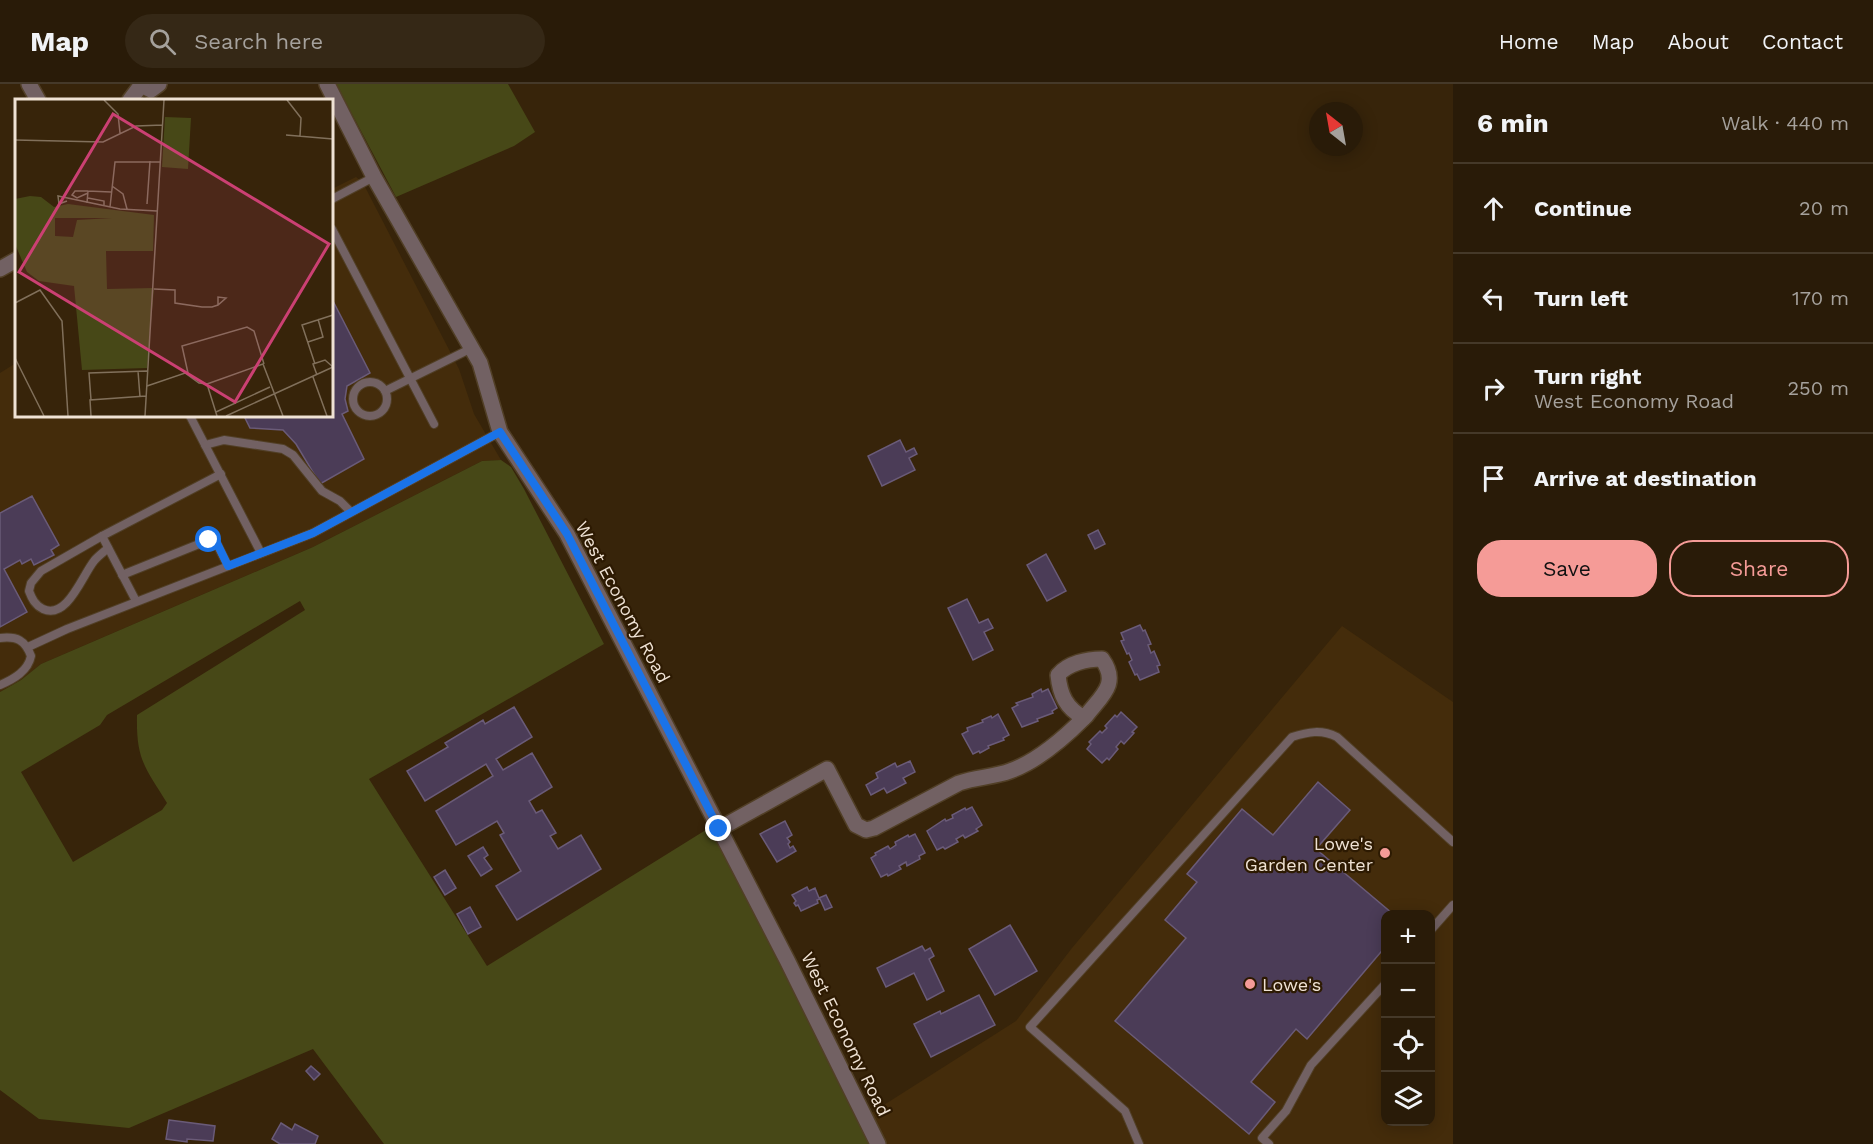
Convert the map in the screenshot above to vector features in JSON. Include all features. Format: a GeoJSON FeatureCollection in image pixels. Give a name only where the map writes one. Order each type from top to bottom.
{"type":"FeatureCollection","features":[{"type":"Feature","properties":{"kind":"street"},"geometry":{"type":"LineString","coordinates":[[29,84],[37,99]]}},
{"type":"Feature","properties":{"kind":"street"},"geometry":{"type":"LineString","coordinates":[[131,99],[142,85],[151,90],[159,84]]}},
{"type":"Feature","properties":{"kind":"street","name":"West Economy Road"},"geometry":{"type":"LineString","coordinates":[[327,84],[374,177],[480,363],[500,432],[567,534],[788,960],[878,1144]]}},
{"type":"Feature","properties":{"kind":"street"},"geometry":{"type":"LineString","coordinates":[[0,269],[15,261]]}},
{"type":"Feature","properties":{"kind":"street"},"geometry":{"type":"LineString","coordinates":[[719,829],[827,769],[856,825],[866,830],[874,828],[959,783],[972,778],[1009,772],[1019,767],[1059,742],[1084,718]]}},
{"type":"Feature","properties":{"kind":"lane"},"geometry":{"type":"LineString","coordinates":[[333,199],[374,177]]}},
{"type":"Feature","properties":{"kind":"lane"},"geometry":{"type":"LineString","coordinates":[[333,231],[434,424]]}},
{"type":"Feature","properties":{"kind":"lane"},"geometry":{"type":"LineString","coordinates":[[385,391],[471,348]]}},
{"type":"Feature","properties":{"kind":"lane"},"geometry":{"type":"LineString","coordinates":[[366,382],[377,383],[385,391],[387,396],[385,408],[377,415],[360,414],[353,405],[352,399],[356,388],[366,382]]}},
{"type":"Feature","properties":{"kind":"lane"},"geometry":{"type":"LineString","coordinates":[[191,417],[261,553]]}},
{"type":"Feature","properties":{"kind":"lane"},"geometry":{"type":"LineString","coordinates":[[28,647],[66,628],[313,533],[500,432]]}},
{"type":"Feature","properties":{"kind":"lane"},"geometry":{"type":"LineString","coordinates":[[205,445],[224,440],[283,449],[293,455],[322,491],[340,501],[351,512]]}},
{"type":"Feature","properties":{"kind":"lane"},"geometry":{"type":"LineString","coordinates":[[108,548],[94,560],[65,605],[57,610],[47,610],[35,604],[29,591],[35,576],[102,536],[221,474]]}},
{"type":"Feature","properties":{"kind":"lane"},"geometry":{"type":"LineString","coordinates":[[102,536],[136,601]]}},
{"type":"Feature","properties":{"kind":"lane"},"geometry":{"type":"LineString","coordinates":[[122,575],[209,540],[217,543],[228,566]]}},
{"type":"Feature","properties":{"kind":"lane"},"geometry":{"type":"LineString","coordinates":[[0,638],[15,637],[23,641],[31,656],[30,663],[17,676],[0,685]]}},
{"type":"Feature","properties":{"kind":"lane"},"geometry":{"type":"LineString","coordinates":[[1140,1144],[1125,1112],[1030,1027],[1292,737],[1313,731],[1329,733],[1337,737],[1453,842]]}},
{"type":"Feature","properties":{"kind":"lane"},"geometry":{"type":"LineString","coordinates":[[1435,926],[1453,905]]}},
{"type":"Feature","properties":{"kind":"lane"},"geometry":{"type":"LineString","coordinates":[[1263,1142],[1286,1111],[1311,1065],[1381,988]]}},
{"type":"Feature","properties":{"kind":"shaded area"},"geometry":{"type":"Polygon","coordinates":[[[336,84],[508,84],[535,132],[514,146],[396,197],[336,84]]]}},
{"type":"Feature","properties":{"kind":"shaded area"},"geometry":{"type":"Polygon","coordinates":[[[356,177],[363,183],[459,369],[474,414],[501,460],[482,461],[313,547],[41,664],[21,680],[0,692],[0,373],[15,364],[15,417],[333,417],[333,188],[356,177]]]}},
{"type":"Feature","properties":{"kind":"shaded area"},"geometry":{"type":"Polygon","coordinates":[[[501,460],[511,467],[604,644],[369,779],[487,966],[717,823],[878,1144],[384,1144],[313,1049],[129,1128],[39,1119],[0,1090],[0,692],[21,680],[41,664],[313,547],[482,461],[501,460]],[[300,601],[107,715],[100,725],[21,772],[73,862],[162,810],[167,803],[143,762],[138,743],[137,715],[305,610],[300,601]]]}},
{"type":"Feature","properties":{"kind":"shaded area"},"geometry":{"type":"Polygon","coordinates":[[[1342,626],[1453,702],[1453,1144],[878,1144],[865,1117],[1016,1021],[1072,948],[1342,626]]]}},
{"type":"Feature","properties":{"kind":"building"},"geometry":{"type":"Polygon","coordinates":[[[333,301],[370,373],[347,386],[345,399],[348,411],[342,414],[364,459],[320,484],[296,444],[283,430],[250,428],[244,417],[333,417],[333,301]]]}},
{"type":"Feature","properties":{"kind":"building"},"geometry":{"type":"Polygon","coordinates":[[[900,440],[906,452],[914,448],[917,454],[909,458],[915,470],[882,486],[868,456],[900,440]]]}},
{"type":"Feature","properties":{"kind":"building"},"geometry":{"type":"Polygon","coordinates":[[[32,496],[59,545],[51,550],[54,555],[34,565],[31,559],[22,564],[20,560],[4,569],[27,612],[0,627],[0,513],[32,496]]]}},
{"type":"Feature","properties":{"kind":"building"},"geometry":{"type":"Polygon","coordinates":[[[1098,530],[1105,544],[1095,549],[1088,535],[1098,530]]]}},
{"type":"Feature","properties":{"kind":"building"},"geometry":{"type":"Polygon","coordinates":[[[1046,554],[1066,591],[1047,601],[1027,565],[1046,554]]]}},
{"type":"Feature","properties":{"kind":"building"},"geometry":{"type":"Polygon","coordinates":[[[967,599],[979,623],[988,619],[993,628],[984,632],[993,650],[973,660],[948,608],[967,599]]]}},
{"type":"Feature","properties":{"kind":"building"},"geometry":{"type":"Polygon","coordinates":[[[1140,625],[1143,631],[1145,630],[1151,644],[1148,645],[1151,653],[1154,651],[1160,665],[1157,666],[1159,672],[1140,680],[1129,662],[1132,660],[1121,641],[1124,640],[1121,633],[1140,625]]]}},
{"type":"Feature","properties":{"kind":"building"},"geometry":{"type":"Polygon","coordinates":[[[1041,689],[1042,692],[1048,689],[1057,708],[1052,711],[1053,713],[1022,727],[1012,708],[1018,705],[1016,703],[1033,697],[1032,694],[1041,689]]]}},
{"type":"Feature","properties":{"kind":"building"},"geometry":{"type":"Polygon","coordinates":[[[514,707],[532,737],[496,759],[503,770],[532,753],[552,787],[529,801],[536,813],[542,810],[556,833],[550,836],[558,849],[581,835],[601,869],[517,920],[496,886],[521,871],[500,835],[504,833],[497,821],[456,845],[436,811],[493,776],[486,764],[425,801],[407,771],[448,747],[445,743],[483,720],[485,724],[514,707]]]}},
{"type":"Feature","properties":{"kind":"building"},"geometry":{"type":"Polygon","coordinates":[[[1121,712],[1137,727],[1124,744],[1121,741],[1109,760],[1107,758],[1102,763],[1087,749],[1091,744],[1089,742],[1100,731],[1102,733],[1107,728],[1105,726],[1121,712]]]}},
{"type":"Feature","properties":{"kind":"building"},"geometry":{"type":"Polygon","coordinates":[[[998,714],[1009,735],[980,753],[979,751],[973,754],[962,734],[968,731],[967,728],[998,714]]]}},
{"type":"Feature","properties":{"kind":"building"},"geometry":{"type":"Polygon","coordinates":[[[910,761],[915,772],[903,778],[906,783],[887,793],[884,788],[871,795],[866,785],[878,778],[876,773],[895,763],[897,767],[910,761]]]}},
{"type":"Feature","properties":{"kind":"building","name":"Lowe's"},"geometry":{"type":"Polygon","coordinates":[[[1318,782],[1350,810],[1316,849],[1388,910],[1381,910],[1381,952],[1307,1039],[1296,1029],[1251,1082],[1275,1102],[1249,1134],[1115,1021],[1186,938],[1165,920],[1197,882],[1187,874],[1242,809],[1273,835],[1318,782]]]}},
{"type":"Feature","properties":{"kind":"building"},"geometry":{"type":"Polygon","coordinates":[[[972,807],[982,825],[976,829],[978,831],[965,838],[963,835],[956,839],[958,842],[945,849],[943,847],[937,850],[927,831],[945,819],[946,821],[953,818],[952,815],[965,808],[966,810],[972,807]]]}},
{"type":"Feature","properties":{"kind":"building"},"geometry":{"type":"Polygon","coordinates":[[[785,821],[792,835],[787,838],[790,842],[788,844],[796,851],[777,862],[760,834],[785,821]]]}},
{"type":"Feature","properties":{"kind":"building"},"geometry":{"type":"Polygon","coordinates":[[[915,834],[925,853],[919,856],[920,859],[907,866],[906,862],[899,866],[901,869],[881,877],[871,858],[888,846],[890,849],[896,845],[895,842],[915,834]]]}},
{"type":"Feature","properties":{"kind":"building"},"geometry":{"type":"Polygon","coordinates":[[[483,847],[488,855],[484,858],[492,869],[481,876],[468,856],[483,847]]]}},
{"type":"Feature","properties":{"kind":"building"},"geometry":{"type":"Polygon","coordinates":[[[445,870],[456,888],[445,895],[434,877],[445,870]]]}},
{"type":"Feature","properties":{"kind":"building"},"geometry":{"type":"Polygon","coordinates":[[[807,887],[809,891],[815,888],[819,898],[826,895],[832,907],[825,910],[820,899],[817,900],[818,903],[801,911],[794,903],[796,901],[792,895],[807,887]]]}},
{"type":"Feature","properties":{"kind":"building"},"geometry":{"type":"Polygon","coordinates":[[[470,907],[481,927],[468,934],[457,914],[470,907]]]}},
{"type":"Feature","properties":{"kind":"building"},"geometry":{"type":"Polygon","coordinates":[[[1010,925],[1037,971],[995,995],[969,949],[1010,925]]]}},
{"type":"Feature","properties":{"kind":"building"},"geometry":{"type":"Polygon","coordinates":[[[922,946],[925,951],[930,948],[934,956],[929,959],[944,991],[927,1000],[914,973],[886,987],[877,968],[922,946]]]}},
{"type":"Feature","properties":{"kind":"building"},"geometry":{"type":"Polygon","coordinates":[[[979,995],[995,1025],[931,1057],[914,1024],[940,1011],[941,1014],[979,995]]]}},
{"type":"Feature","properties":{"kind":"building"},"geometry":{"type":"Polygon","coordinates":[[[311,1066],[320,1074],[314,1080],[306,1071],[311,1066]]]}},
{"type":"Feature","properties":{"kind":"building"},"geometry":{"type":"Polygon","coordinates":[[[169,1120],[215,1126],[213,1141],[187,1139],[187,1142],[166,1139],[169,1120]]]}},
{"type":"Feature","properties":{"kind":"building"},"geometry":{"type":"Polygon","coordinates":[[[281,1123],[292,1130],[295,1124],[318,1136],[315,1144],[280,1144],[272,1139],[281,1123]]]}},
{"type":"Feature","properties":{"kind":"place","name":"Lowe's Garden Center"},"geometry":{"type":"Point","coordinates":[1385,853]}},
{"type":"Feature","properties":{"kind":"place","name":"Lowe's"},"geometry":{"type":"Point","coordinates":[1250,984]}},
{"type":"Feature","properties":{"kind":"route"},"geometry":{"type":"LineString","coordinates":[[209,540],[217,543],[228,566],[313,533],[500,432],[567,534],[719,829]]}}]}
